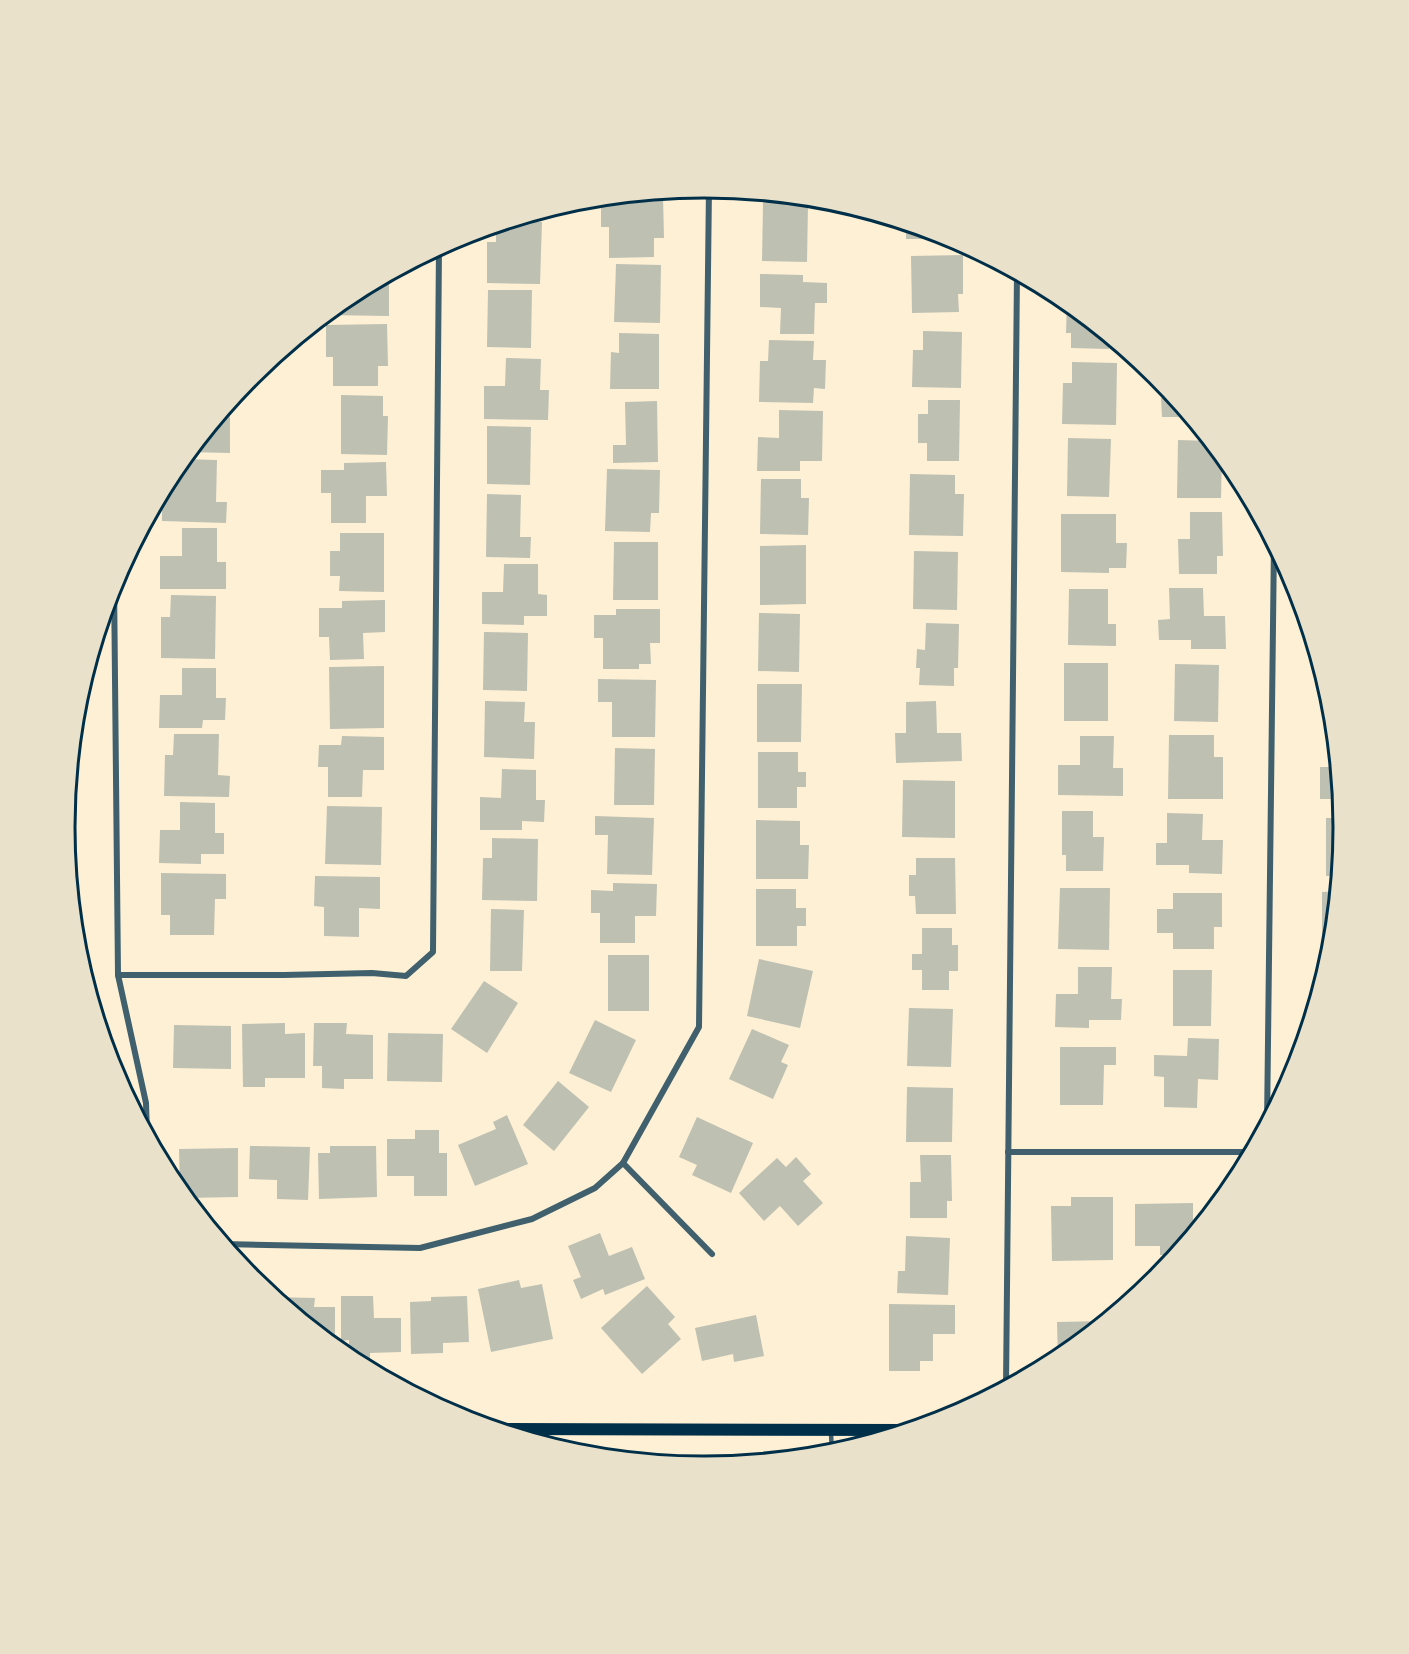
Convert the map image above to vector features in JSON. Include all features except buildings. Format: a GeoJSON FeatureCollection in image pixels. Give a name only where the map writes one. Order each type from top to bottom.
{"type":"FeatureCollection","features":[{"type":"Feature","properties":{"kind":"main road"},"geometry":{"type":"LineString","coordinates":[[522,1429],[884,1430]]}},
{"type":"Feature","properties":{"kind":"street"},"geometry":{"type":"LineString","coordinates":[[233,1244],[420,1248],[532,1219],[596,1188],[623,1163],[699,1027],[710,197]]}},
{"type":"Feature","properties":{"kind":"street"},"geometry":{"type":"LineString","coordinates":[[118,975],[372,973],[405,976],[433,952],[439,256]]}},
{"type":"Feature","properties":{"kind":"street"},"geometry":{"type":"LineString","coordinates":[[1006,1379],[1017,281]]}},
{"type":"Feature","properties":{"kind":"street"},"geometry":{"type":"LineString","coordinates":[[1267,1109],[1274,559]]}},
{"type":"Feature","properties":{"kind":"street"},"geometry":{"type":"LineString","coordinates":[[114,609],[118,975],[146,1103],[146,1118]]}},
{"type":"Feature","properties":{"kind":"street"},"geometry":{"type":"LineString","coordinates":[[1008,1152],[1244,1152]]}},
{"type":"Feature","properties":{"kind":"street"},"geometry":{"type":"LineString","coordinates":[[623,1163],[712,1254]]}},
{"type":"Feature","properties":{"kind":"lane"},"geometry":{"type":"LineString","coordinates":[[830,1430],[831,1443]]}}]}
